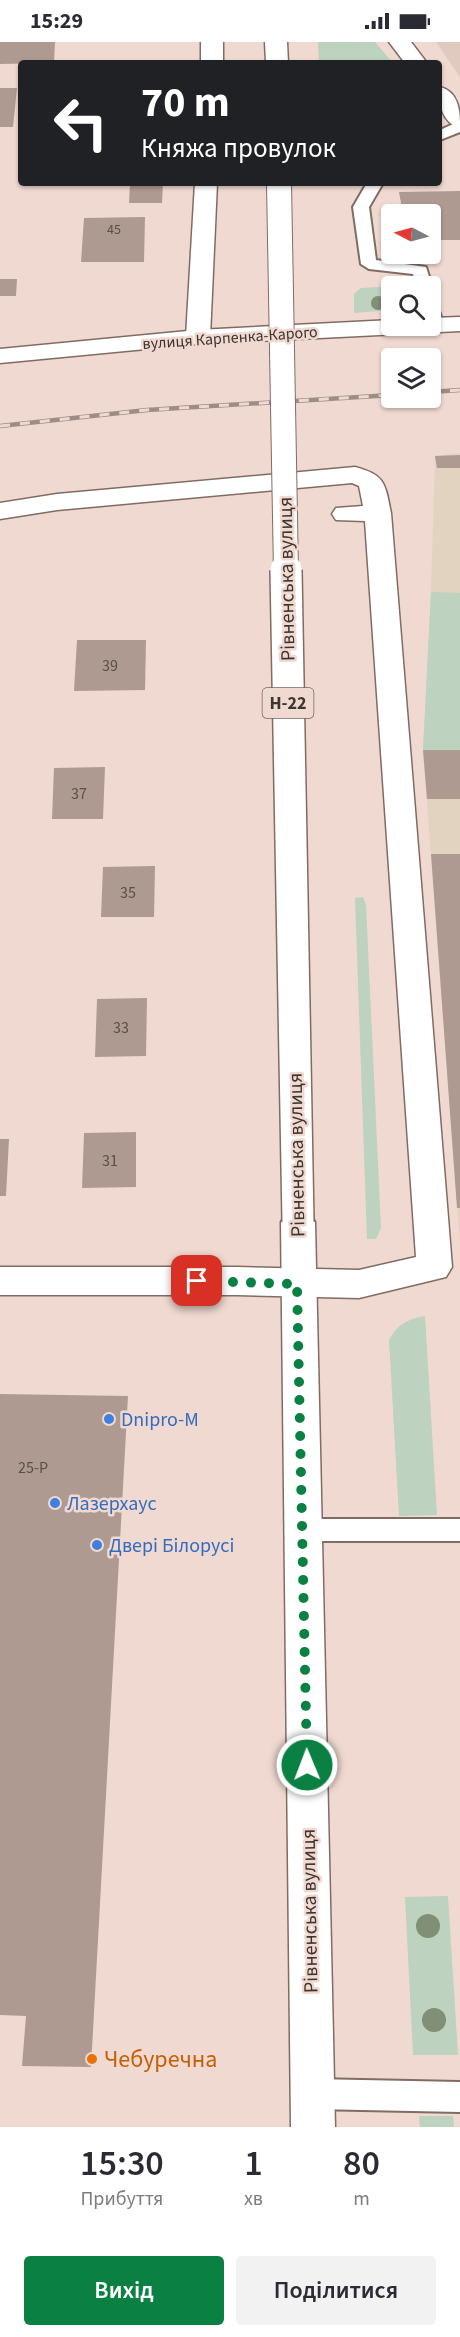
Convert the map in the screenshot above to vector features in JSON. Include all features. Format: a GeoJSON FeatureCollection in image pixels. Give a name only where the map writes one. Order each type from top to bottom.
{"type":"FeatureCollection","features":[{"type":"Feature","properties":{"kind":"main road"},"geometry":{"type":"LineString","coordinates":[[212,42],[212,60]]}},
{"type":"Feature","properties":{"kind":"main road"},"geometry":{"type":"LineString","coordinates":[[276,42],[277,60]]}},
{"type":"Feature","properties":{"kind":"main road"},"geometry":{"type":"LineString","coordinates":[[400,42],[414,60]]}},
{"type":"Feature","properties":{"kind":"main road"},"geometry":{"type":"LineString","coordinates":[[442,97],[460,122]]}},
{"type":"Feature","properties":{"kind":"main road"},"geometry":{"type":"LineString","coordinates":[[198,337],[206,186]]}},
{"type":"Feature","properties":{"kind":"main road","name":"Рівненська вулиця"},"geometry":{"type":"LineString","coordinates":[[279,186],[313,2111]]}},
{"type":"Feature","properties":{"kind":"main road","name":"вулиця Карпенка-Карого"},"geometry":{"type":"LineString","coordinates":[[441,319],[460,324]]}},
{"type":"Feature","properties":{"kind":"main road","name":"вулиця Карпенка-Карого"},"geometry":{"type":"LineString","coordinates":[[0,356],[381,321]]}},
{"type":"Feature","properties":{"kind":"main road"},"geometry":{"type":"LineString","coordinates":[[0,511],[57,502],[355,475],[371,482],[362,513],[434,1267],[359,1284],[237,1281],[0,1281]]}},
{"type":"Feature","properties":{"kind":"lane"},"geometry":{"type":"LineString","coordinates":[[442,135],[460,126]]}},
{"type":"Feature","properties":{"kind":"lane"},"geometry":{"type":"LineString","coordinates":[[373,186],[361,207],[369,264],[420,270],[422,276]]}},
{"type":"Feature","properties":{"kind":"lane"},"geometry":{"type":"LineString","coordinates":[[302,1530],[460,1530]]}},
{"type":"Feature","properties":{"kind":"lane"},"geometry":{"type":"LineString","coordinates":[[313,2111],[460,2097]]}},
{"type":"Feature","properties":{"kind":"shaded area"},"geometry":{"type":"Polygon","coordinates":[[[436,42],[460,42],[460,77],[436,42]]]}},
{"type":"Feature","properties":{"kind":"shaded area"},"geometry":{"type":"Polygon","coordinates":[[[460,453],[460,1242],[423,750],[435,456],[460,453]]]}},
{"type":"Feature","properties":{"kind":"green space"},"geometry":{"type":"Polygon","coordinates":[[[318,42],[375,42],[390,60],[319,60],[318,42]]]}},
{"type":"Feature","properties":{"kind":"green space"},"geometry":{"type":"Polygon","coordinates":[[[381,287],[381,311],[354,313],[354,294],[361,288],[381,287]]]}},
{"type":"Feature","properties":{"kind":"green space"},"geometry":{"type":"Polygon","coordinates":[[[431,592],[460,593],[460,750],[423,750],[431,592]]]}},
{"type":"Feature","properties":{"kind":"green space"},"geometry":{"type":"Polygon","coordinates":[[[363,897],[366,905],[381,1228],[376,1239],[367,1239],[355,898],[363,897]]]}},
{"type":"Feature","properties":{"kind":"green space"},"geometry":{"type":"Polygon","coordinates":[[[425,1316],[437,1515],[399,1516],[389,1340],[395,1330],[403,1324],[425,1316]]]}},
{"type":"Feature","properties":{"kind":"green space"},"geometry":{"type":"Polygon","coordinates":[[[448,1896],[458,2055],[413,2055],[405,1897],[448,1896]]]}},
{"type":"Feature","properties":{"kind":"green space"},"geometry":{"type":"Polygon","coordinates":[[[419,2116],[453,2116],[454,2127],[420,2127],[419,2116]]]}},
{"type":"Feature","properties":{"kind":"building"},"geometry":{"type":"Polygon","coordinates":[[[0,42],[55,42],[54,60],[18,60],[18,64],[0,64],[0,42]]]}},
{"type":"Feature","properties":{"kind":"building"},"geometry":{"type":"Polygon","coordinates":[[[0,88],[17,88],[13,127],[0,127],[0,88]]]}},
{"type":"Feature","properties":{"kind":"building"},"geometry":{"type":"Polygon","coordinates":[[[130,186],[163,186],[162,203],[129,203],[130,186]]]}},
{"type":"Feature","properties":{"kind":"building"},"geometry":{"type":"Polygon","coordinates":[[[460,191],[460,240],[441,240],[441,204],[401,204],[399,192],[460,191]]]}},
{"type":"Feature","properties":{"kind":"building"},"geometry":{"type":"Polygon","coordinates":[[[145,217],[144,262],[81,262],[84,218],[145,217]]]}},
{"type":"Feature","properties":{"kind":"building"},"geometry":{"type":"Polygon","coordinates":[[[0,279],[17,279],[16,296],[0,296],[0,279]]]}},
{"type":"Feature","properties":{"kind":"building"},"geometry":{"type":"Polygon","coordinates":[[[460,455],[460,468],[437,468],[435,456],[460,455]]]}},
{"type":"Feature","properties":{"kind":"building"},"geometry":{"type":"Polygon","coordinates":[[[77,640],[146,640],[145,690],[74,691],[77,640]]]}},
{"type":"Feature","properties":{"kind":"building"},"geometry":{"type":"Polygon","coordinates":[[[423,750],[460,750],[460,799],[427,799],[423,750]]]}},
{"type":"Feature","properties":{"kind":"building"},"geometry":{"type":"Polygon","coordinates":[[[105,767],[103,819],[52,819],[54,768],[105,767]]]}},
{"type":"Feature","properties":{"kind":"building"},"geometry":{"type":"Polygon","coordinates":[[[431,854],[460,854],[460,1208],[457,1208],[431,854]]]}},
{"type":"Feature","properties":{"kind":"building"},"geometry":{"type":"Polygon","coordinates":[[[155,866],[154,917],[101,917],[103,867],[155,866]]]}},
{"type":"Feature","properties":{"kind":"building"},"geometry":{"type":"Polygon","coordinates":[[[147,998],[146,1056],[95,1057],[97,999],[147,998]]]}},
{"type":"Feature","properties":{"kind":"building"},"geometry":{"type":"Polygon","coordinates":[[[136,1132],[136,1187],[82,1188],[84,1133],[136,1132]]]}},
{"type":"Feature","properties":{"kind":"building"},"geometry":{"type":"Polygon","coordinates":[[[0,1139],[9,1139],[6,1196],[0,1196],[0,1139]]]}},
{"type":"Feature","properties":{"kind":"building"},"geometry":{"type":"Polygon","coordinates":[[[0,1394],[128,1396],[91,2067],[22,2066],[26,2016],[0,2015],[0,1394]]]}},
{"type":"Feature","properties":{"kind":"railway"},"geometry":{"type":"LineString","coordinates":[[441,391],[460,390]]}},
{"type":"Feature","properties":{"kind":"railway"},"geometry":{"type":"LineString","coordinates":[[0,426],[147,410],[381,396]]}},
{"type":"Feature","properties":{"kind":"place","name":"Dnipro-M"},"geometry":{"type":"Point","coordinates":[109,1419]}},
{"type":"Feature","properties":{"kind":"place","name":"Лазерхаус"},"geometry":{"type":"Point","coordinates":[55,1503]}},
{"type":"Feature","properties":{"kind":"place","name":"Двері Білорусі"},"geometry":{"type":"Point","coordinates":[97,1545]}},
{"type":"Feature","properties":{"kind":"place","name":"Чебуречна"},"geometry":{"type":"Point","coordinates":[92,2059]}},
{"type":"Feature","properties":{"kind":"route"},"geometry":{"type":"LineString","coordinates":[[197,1281],[297,1284],[307,1765]]}}]}
